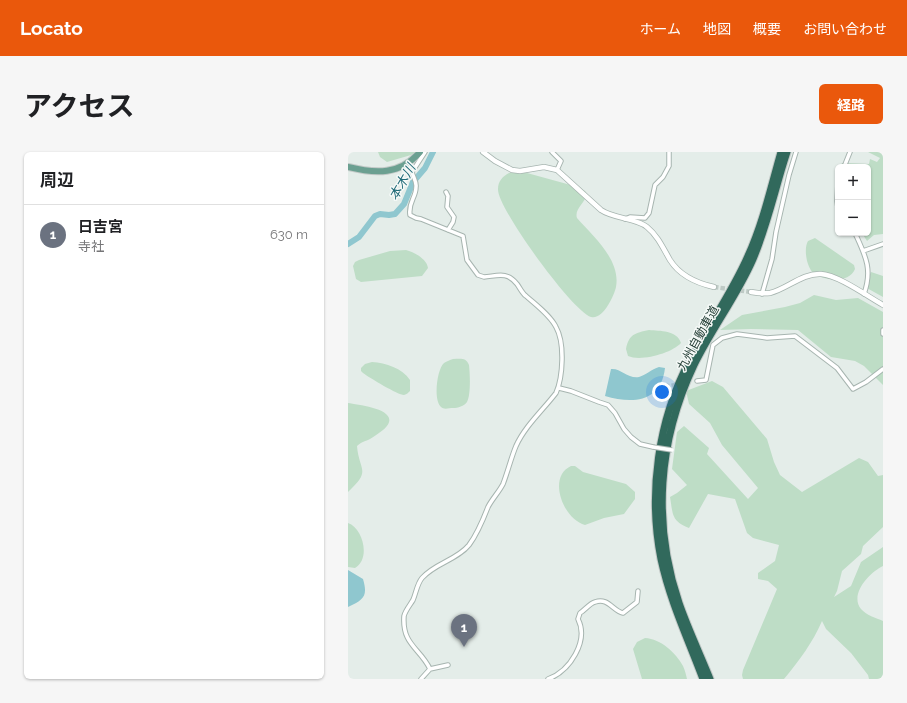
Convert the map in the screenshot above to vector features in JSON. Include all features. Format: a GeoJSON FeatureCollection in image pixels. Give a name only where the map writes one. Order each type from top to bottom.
{"type":"FeatureCollection","features":[{"type":"Feature","properties":{"kind":"highway","name":"九州自動車道"},"geometry":{"type":"LineString","coordinates":[[703,679],[678,618],[661,558],[658,538],[656,495],[661,442],[671,406],[685,370],[734,285],[748,256],[759,226],[781,152]]}},
{"type":"Feature","properties":{"kind":"highway","name":"九州自動車道"},"geometry":{"type":"LineString","coordinates":[[710,679],[684,616],[670,570],[664,539],[662,514],[664,461],[672,421],[682,392],[701,351],[731,301],[753,259],[765,228],[787,152]]}},
{"type":"Feature","properties":{"kind":"main road"},"geometry":{"type":"LineString","coordinates":[[348,167],[380,171],[396,170],[406,165],[420,152]]}},
{"type":"Feature","properties":{"kind":"street"},"geometry":{"type":"LineString","coordinates":[[425,152],[412,172],[412,177],[417,185],[416,191],[410,202],[410,215],[463,236],[467,260],[478,274],[484,277],[492,275],[506,276],[512,279],[524,294],[544,312],[556,327],[561,343],[562,357],[559,388],[532,421],[520,439],[502,485],[488,507],[477,533],[468,546],[458,556],[435,568],[423,577],[411,604],[404,614],[407,639],[430,669]]}},
{"type":"Feature","properties":{"kind":"street"},"geometry":{"type":"LineString","coordinates":[[483,152],[495,161],[512,170],[520,171],[544,167],[556,170],[607,214],[642,224],[648,228],[659,239],[676,268],[692,280],[714,287]]}},
{"type":"Feature","properties":{"kind":"street"},"geometry":{"type":"LineString","coordinates":[[552,152],[561,161],[556,170]]}},
{"type":"Feature","properties":{"kind":"street"},"geometry":{"type":"LineString","coordinates":[[624,219],[630,217],[645,218],[649,212],[655,185],[669,166],[669,152]]}},
{"type":"Feature","properties":{"kind":"street"},"geometry":{"type":"LineString","coordinates":[[762,294],[772,259],[788,175],[796,152]]}},
{"type":"Feature","properties":{"kind":"street"},"geometry":{"type":"LineString","coordinates":[[845,164],[850,152]]}},
{"type":"Feature","properties":{"kind":"street"},"geometry":{"type":"LineString","coordinates":[[446,192],[448,196],[447,207],[454,217],[448,230]]}},
{"type":"Feature","properties":{"kind":"street"},"geometry":{"type":"LineString","coordinates":[[856,236],[864,251],[869,271],[868,283],[864,294]]}},
{"type":"Feature","properties":{"kind":"street"},"geometry":{"type":"LineString","coordinates":[[864,251],[883,244]]}},
{"type":"Feature","properties":{"kind":"street"},"geometry":{"type":"LineString","coordinates":[[751,292],[762,294],[770,293],[807,276],[822,274],[840,280],[883,305]]}},
{"type":"Feature","properties":{"kind":"street"},"geometry":{"type":"LineString","coordinates":[[697,381],[706,380],[713,345],[722,338],[737,334],[767,338],[795,336],[837,368],[853,389],[866,382],[883,369]]}},
{"type":"Feature","properties":{"kind":"street"},"geometry":{"type":"LineString","coordinates":[[661,386],[666,386]]}},
{"type":"Feature","properties":{"kind":"street"},"geometry":{"type":"LineString","coordinates":[[559,388],[608,404],[624,429],[640,444],[672,450]]}},
{"type":"Feature","properties":{"kind":"street"},"geometry":{"type":"LineString","coordinates":[[548,679],[563,671],[575,654],[582,636],[581,624],[578,619],[580,613],[585,611],[593,602],[600,601],[610,604],[618,611],[623,613],[637,602],[638,591]]}},
{"type":"Feature","properties":{"kind":"street"},"geometry":{"type":"LineString","coordinates":[[421,679],[429,672],[430,669],[448,665]]}},
{"type":"Feature","properties":{"kind":"green space"},"geometry":{"type":"Polygon","coordinates":[[[378,152],[415,152],[411,155],[387,162],[380,157],[378,152]]]}},
{"type":"Feature","properties":{"kind":"green space"},"geometry":{"type":"Polygon","coordinates":[[[868,152],[883,152],[883,234],[874,235],[867,241],[864,236],[871,236],[871,164],[869,164],[870,159],[877,162],[880,158],[868,152]]]}},
{"type":"Feature","properties":{"kind":"green space"},"geometry":{"type":"Polygon","coordinates":[[[842,163],[869,164],[842,164],[842,163]]]}},
{"type":"Feature","properties":{"kind":"green space"},"geometry":{"type":"Polygon","coordinates":[[[509,173],[527,173],[578,187],[587,194],[578,209],[576,215],[577,218],[598,241],[610,258],[616,277],[616,287],[613,296],[600,315],[591,317],[582,311],[569,298],[522,237],[501,200],[498,189],[501,179],[509,173]]]}},
{"type":"Feature","properties":{"kind":"green space"},"geometry":{"type":"Polygon","coordinates":[[[815,238],[854,265],[855,269],[852,274],[838,280],[826,279],[813,273],[808,265],[806,249],[808,241],[815,238]]]}},
{"type":"Feature","properties":{"kind":"green space"},"geometry":{"type":"Polygon","coordinates":[[[406,250],[413,252],[423,259],[427,265],[428,268],[422,276],[361,282],[356,279],[353,266],[355,262],[390,251],[406,250]]]}},
{"type":"Feature","properties":{"kind":"green space"},"geometry":{"type":"Polygon","coordinates":[[[871,272],[883,276],[883,297],[865,287],[871,272]]]}},
{"type":"Feature","properties":{"kind":"green space"},"geometry":{"type":"Polygon","coordinates":[[[814,295],[836,300],[858,298],[883,312],[883,385],[864,366],[855,361],[831,357],[798,330],[720,330],[742,315],[800,303],[814,295]]]}},
{"type":"Feature","properties":{"kind":"green space"},"geometry":{"type":"Polygon","coordinates":[[[649,330],[672,333],[681,343],[677,347],[656,356],[634,358],[628,356],[626,349],[631,337],[636,333],[649,330]]]}},
{"type":"Feature","properties":{"kind":"green space"},"geometry":{"type":"Polygon","coordinates":[[[460,359],[468,362],[470,378],[469,394],[467,402],[463,406],[447,409],[441,407],[439,403],[437,398],[437,385],[439,371],[442,366],[447,361],[460,359]]]}},
{"type":"Feature","properties":{"kind":"green space"},"geometry":{"type":"Polygon","coordinates":[[[372,362],[388,365],[403,372],[410,380],[410,391],[404,395],[401,394],[377,382],[361,371],[361,368],[365,364],[372,362]]]}},
{"type":"Feature","properties":{"kind":"green space"},"geometry":{"type":"Polygon","coordinates":[[[712,381],[723,387],[767,439],[774,462],[780,475],[802,492],[859,458],[868,462],[878,476],[883,475],[883,527],[863,546],[861,554],[842,571],[834,597],[851,586],[861,562],[883,547],[883,566],[867,578],[859,590],[858,603],[863,611],[883,621],[883,679],[869,679],[868,675],[851,653],[826,629],[822,621],[805,651],[784,679],[743,679],[743,670],[777,589],[768,581],[758,579],[758,573],[775,561],[779,545],[753,538],[747,533],[735,499],[708,494],[689,528],[676,520],[670,497],[687,485],[672,469],[677,432],[684,426],[709,448],[707,454],[748,499],[758,488],[722,445],[710,423],[689,404],[686,391],[712,381]]]}},
{"type":"Feature","properties":{"kind":"green space"},"geometry":{"type":"Polygon","coordinates":[[[348,403],[379,410],[385,413],[389,418],[389,423],[383,430],[372,438],[357,446],[362,474],[360,479],[348,492],[348,403]]]}},
{"type":"Feature","properties":{"kind":"green space"},"geometry":{"type":"Polygon","coordinates":[[[571,466],[575,466],[583,472],[626,484],[635,492],[635,499],[624,514],[604,518],[585,525],[577,521],[570,515],[565,507],[559,488],[560,479],[564,471],[571,466]]]}},
{"type":"Feature","properties":{"kind":"green space"},"geometry":{"type":"Polygon","coordinates":[[[348,523],[358,531],[363,544],[363,558],[360,564],[355,568],[348,567],[348,523]]]}},
{"type":"Feature","properties":{"kind":"green space"},"geometry":{"type":"Polygon","coordinates":[[[645,638],[657,641],[672,652],[683,666],[687,679],[642,679],[633,649],[637,642],[645,638]]]}},
{"type":"Feature","properties":{"kind":"water"},"geometry":{"type":"Polygon","coordinates":[[[659,367],[665,368],[662,380],[658,388],[644,398],[625,400],[605,396],[611,369],[618,370],[631,376],[639,377],[659,367]]]}},
{"type":"Feature","properties":{"kind":"water"},"geometry":{"type":"Polygon","coordinates":[[[348,570],[363,579],[365,593],[361,600],[348,607],[348,570]]]}},
{"type":"Feature","properties":{"kind":"waterway","name":"本木川"},"geometry":{"type":"LineString","coordinates":[[348,244],[359,237],[375,216],[380,214],[395,214],[404,204],[413,182],[425,168],[433,152]]}},
{"type":"Feature","properties":{"kind":"tunnel"},"geometry":{"type":"LineString","coordinates":[[714,287],[751,292]]}},
{"type":"Feature","properties":{"kind":"tunnel"},"geometry":{"type":"LineString","coordinates":[[666,386],[679,384]]}},
{"type":"Feature","properties":{"kind":"place","name":"日吉宮"},"geometry":{"type":"Point","coordinates":[464,647]}}]}
